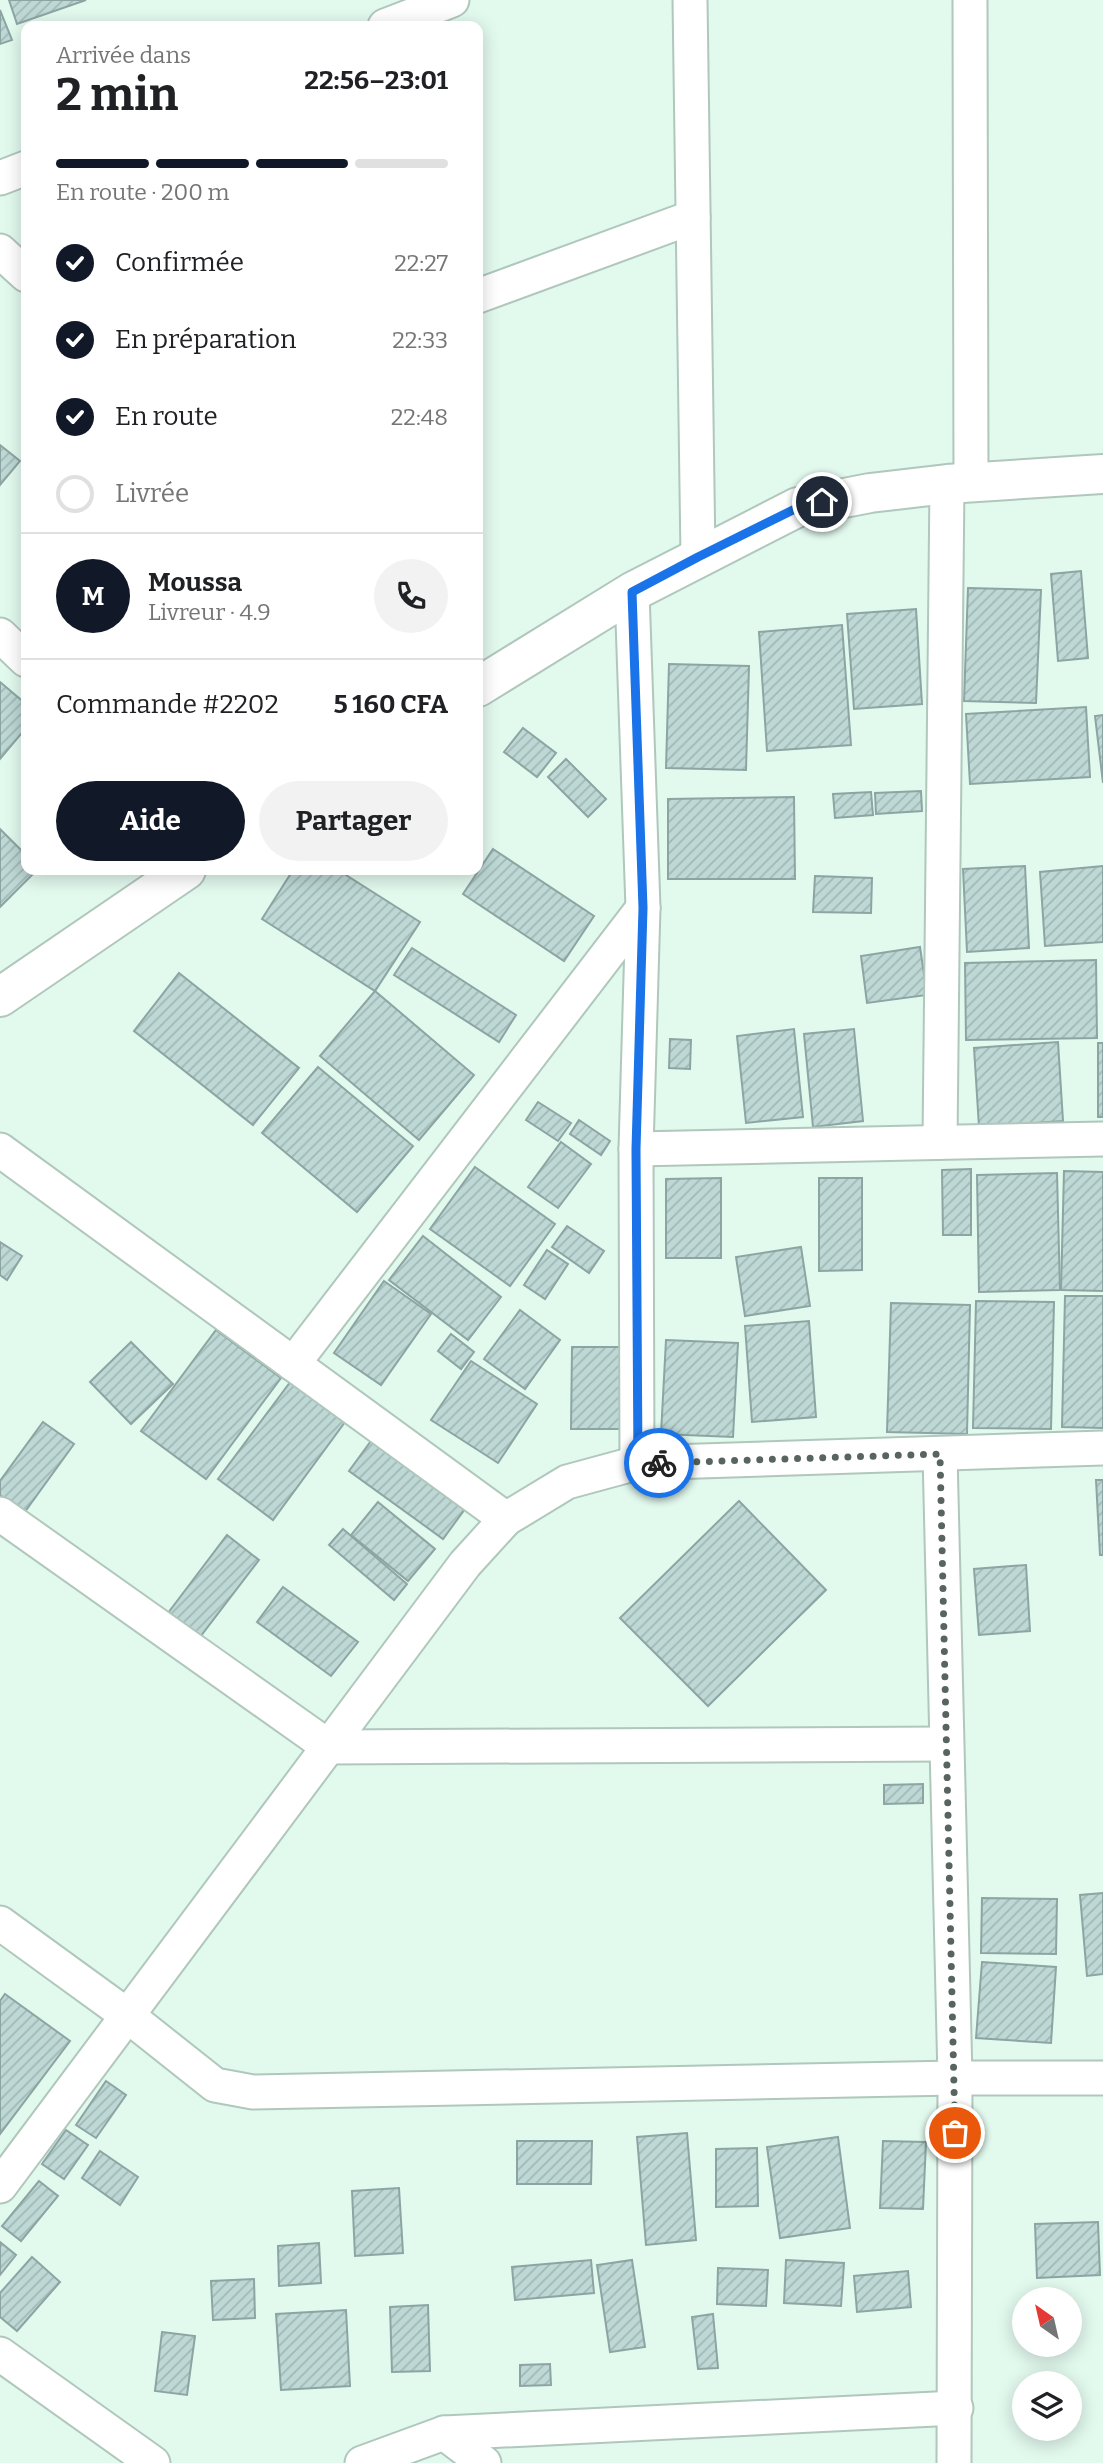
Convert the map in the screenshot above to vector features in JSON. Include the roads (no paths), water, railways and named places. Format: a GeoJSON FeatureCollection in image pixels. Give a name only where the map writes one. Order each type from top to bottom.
{"type":"FeatureCollection","features":[{"type":"Feature","properties":{"kind":"main road"},"geometry":{"type":"LineString","coordinates":[[483,681],[632,592],[799,507],[870,493],[1103,474]]}},
{"type":"Feature","properties":{"kind":"main road"},"geometry":{"type":"LineString","coordinates":[[0,997],[179,875]]}},
{"type":"Feature","properties":{"kind":"street"},"geometry":{"type":"LineString","coordinates":[[398,21],[452,0]]}},
{"type":"Feature","properties":{"kind":"street"},"geometry":{"type":"LineString","coordinates":[[690,0],[698,557]]}},
{"type":"Feature","properties":{"kind":"street"},"geometry":{"type":"LineString","coordinates":[[940,1142],[970,0]]}},
{"type":"Feature","properties":{"kind":"street"},"geometry":{"type":"LineString","coordinates":[[0,178],[21,170]]}},
{"type":"Feature","properties":{"kind":"street"},"geometry":{"type":"LineString","coordinates":[[483,294],[693,216]]}},
{"type":"Feature","properties":{"kind":"street"},"geometry":{"type":"LineString","coordinates":[[0,251],[21,270]]}},
{"type":"Feature","properties":{"kind":"street"},"geometry":{"type":"LineString","coordinates":[[632,592],[643,908],[636,1149],[638,1463]]}},
{"type":"Feature","properties":{"kind":"street"},"geometry":{"type":"LineString","coordinates":[[0,635],[21,655]]}},
{"type":"Feature","properties":{"kind":"street"},"geometry":{"type":"LineString","coordinates":[[293,1364],[643,908]]}},
{"type":"Feature","properties":{"kind":"street"},"geometry":{"type":"LineString","coordinates":[[636,1149],[1103,1139]]}},
{"type":"Feature","properties":{"kind":"street"},"geometry":{"type":"LineString","coordinates":[[0,1150],[506,1518]]}},
{"type":"Feature","properties":{"kind":"street"},"geometry":{"type":"LineString","coordinates":[[0,2186],[465,1564],[506,1518],[567,1482],[638,1463],[1103,1448]]}},
{"type":"Feature","properties":{"kind":"street"},"geometry":{"type":"LineString","coordinates":[[940,1454],[955,2078],[954,2463]]}},
{"type":"Feature","properties":{"kind":"street"},"geometry":{"type":"LineString","coordinates":[[0,1514],[329,1747],[946,1744]]}},
{"type":"Feature","properties":{"kind":"street"},"geometry":{"type":"LineString","coordinates":[[0,1923],[128,2016],[215,2085],[253,2092],[955,2078],[1103,2078]]}},
{"type":"Feature","properties":{"kind":"street"},"geometry":{"type":"LineString","coordinates":[[0,2354],[152,2463]]}},
{"type":"Feature","properties":{"kind":"street"},"geometry":{"type":"LineString","coordinates":[[362,2463],[444,2433],[956,2408]]}},
{"type":"Feature","properties":{"kind":"street"},"geometry":{"type":"LineString","coordinates":[[444,2433],[484,2463]]}}]}
